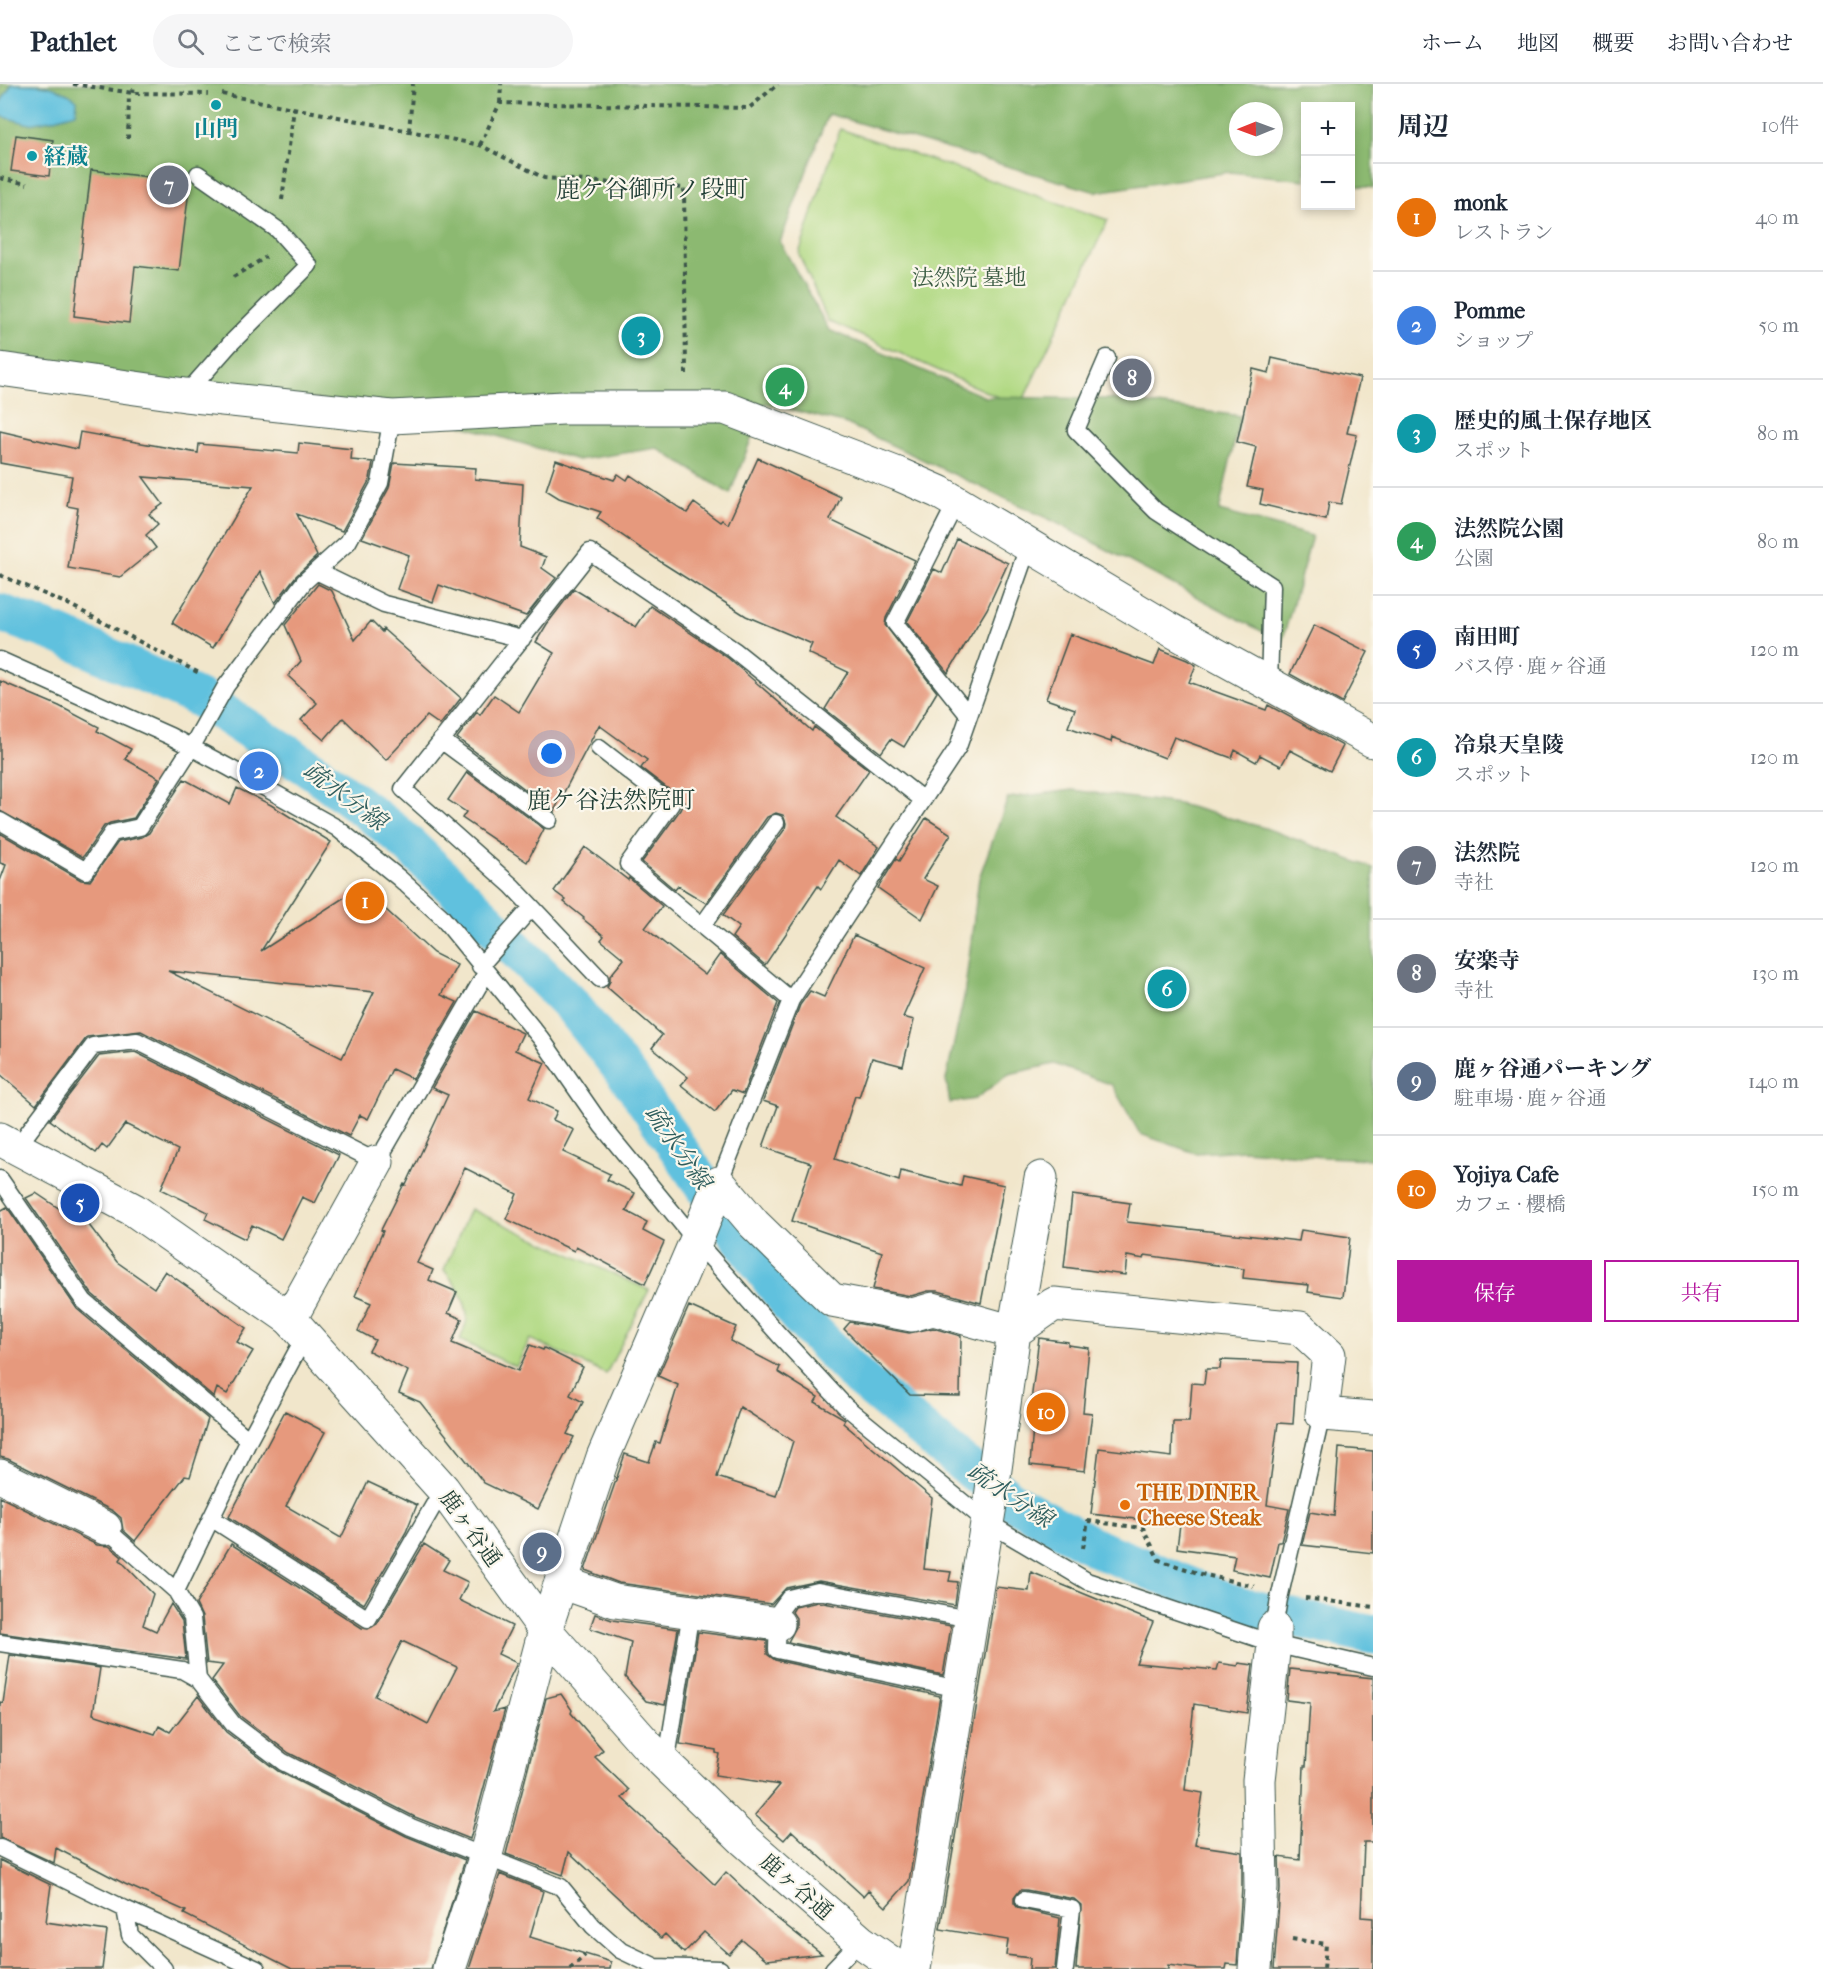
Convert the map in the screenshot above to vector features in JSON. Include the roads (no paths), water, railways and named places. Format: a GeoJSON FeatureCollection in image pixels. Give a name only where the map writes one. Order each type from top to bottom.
{"type":"FeatureCollection","features":[{"type":"Feature","properties":{"kind":"street"},"geometry":{"type":"LineString","coordinates":[[0,369],[185,395],[392,417],[563,408],[724,408],[898,474],[939,492],[1028,547],[1373,741]]}},
{"type":"Feature","properties":{"kind":"street","name":"鹿ヶ谷通"},"geometry":{"type":"LineString","coordinates":[[9,1143],[134,1210],[297,1328],[443,1489],[545,1630],[666,1764],[743,1839],[860,1941],[900,1969]]}},
{"type":"Feature","properties":{"kind":"street"},"geometry":{"type":"LineString","coordinates":[[297,1328],[377,1162]]}},
{"type":"Feature","properties":{"kind":"street"},"geometry":{"type":"LineString","coordinates":[[915,1969],[995,1473],[1014,1332],[1041,1178]]}},
{"type":"Feature","properties":{"kind":"street"},"geometry":{"type":"LineString","coordinates":[[449,1969],[485,1858],[545,1630],[603,1457],[709,1208],[754,1224],[832,1300],[912,1315],[933,1309],[1014,1332]]}},
{"type":"Feature","properties":{"kind":"street"},"geometry":{"type":"LineString","coordinates":[[1014,1332],[1054,1304],[1300,1328],[1329,1355],[1322,1414],[1373,1418]]}},
{"type":"Feature","properties":{"kind":"street"},"geometry":{"type":"LineString","coordinates":[[0,1476],[105,1528]]}},
{"type":"Feature","properties":{"kind":"street"},"geometry":{"type":"LineString","coordinates":[[561,1582],[615,1600],[778,1624]]}},
{"type":"Feature","properties":{"kind":"street"},"geometry":{"type":"LineString","coordinates":[[1255,1969],[1261,1888],[1259,1780],[1277,1616]]}},
{"type":"Feature","properties":{"kind":"lane"},"geometry":{"type":"LineString","coordinates":[[185,395],[230,344],[309,265],[278,230],[198,174]]}},
{"type":"Feature","properties":{"kind":"lane"},"geometry":{"type":"LineString","coordinates":[[1107,357],[1077,430],[1156,511],[1272,586],[1269,684]]}},
{"type":"Feature","properties":{"kind":"lane"},"geometry":{"type":"LineString","coordinates":[[0,821],[86,871],[112,833],[140,827],[196,740],[224,690],[304,582],[348,542],[380,483],[392,417]]}},
{"type":"Feature","properties":{"kind":"lane"},"geometry":{"type":"LineString","coordinates":[[956,503],[895,623],[969,716]]}},
{"type":"Feature","properties":{"kind":"lane"},"geometry":{"type":"LineString","coordinates":[[709,1208],[791,1000],[958,747],[1028,547]]}},
{"type":"Feature","properties":{"kind":"lane"},"geometry":{"type":"LineString","coordinates":[[600,979],[528,912],[512,886],[403,789],[590,552],[734,650],[923,800]]}},
{"type":"Feature","properties":{"kind":"lane"},"geometry":{"type":"LineString","coordinates":[[316,571],[384,604],[522,639]]}},
{"type":"Feature","properties":{"kind":"lane"},"geometry":{"type":"LineString","coordinates":[[0,660],[170,736],[196,740],[337,828],[399,878],[441,916],[485,964],[543,1041],[602,1126],[709,1208],[845,1406],[988,1514],[1087,1581],[1277,1616],[1373,1666]]}},
{"type":"Feature","properties":{"kind":"lane"},"geometry":{"type":"LineString","coordinates":[[441,741],[549,820]]}},
{"type":"Feature","properties":{"kind":"lane"},"geometry":{"type":"LineString","coordinates":[[599,748],[671,804],[628,864],[791,1000]]}},
{"type":"Feature","properties":{"kind":"lane"},"geometry":{"type":"LineString","coordinates":[[702,926],[776,823]]}},
{"type":"Feature","properties":{"kind":"lane"},"geometry":{"type":"LineString","coordinates":[[9,1143],[93,1046],[136,1041],[377,1162],[485,964],[528,912]]}},
{"type":"Feature","properties":{"kind":"lane"},"geometry":{"type":"LineString","coordinates":[[0,1179],[84,1301],[249,1440]]}},
{"type":"Feature","properties":{"kind":"lane"},"geometry":{"type":"LineString","coordinates":[[176,1591],[249,1440],[297,1328]]}},
{"type":"Feature","properties":{"kind":"lane"},"geometry":{"type":"LineString","coordinates":[[1277,1616],[1322,1414]]}},
{"type":"Feature","properties":{"kind":"lane"},"geometry":{"type":"LineString","coordinates":[[211,1518],[368,1620],[443,1489]]}},
{"type":"Feature","properties":{"kind":"lane"},"geometry":{"type":"LineString","coordinates":[[105,1528],[176,1591],[192,1618],[198,1679]]}},
{"type":"Feature","properties":{"kind":"lane"},"geometry":{"type":"LineString","coordinates":[[959,1689],[777,1650],[778,1613],[789,1598],[818,1592],[970,1619]]}},
{"type":"Feature","properties":{"kind":"lane"},"geometry":{"type":"LineString","coordinates":[[666,1764],[691,1612]]}},
{"type":"Feature","properties":{"kind":"lane"},"geometry":{"type":"LineString","coordinates":[[0,1643],[182,1670],[198,1679],[233,1724],[283,1762],[411,1827],[561,1887],[593,1926],[620,1950],[656,1967],[720,1969]]}},
{"type":"Feature","properties":{"kind":"lane"},"geometry":{"type":"LineString","coordinates":[[0,1848],[125,1909],[257,1969]]}},
{"type":"Feature","properties":{"kind":"lane"},"geometry":{"type":"LineString","coordinates":[[1024,1900],[1072,1909],[1065,1969]]}},
{"type":"Feature","properties":{"kind":"lane"},"geometry":{"type":"LineString","coordinates":[[125,1909],[130,1935],[164,1969]]}},
{"type":"Feature","properties":{"kind":"lane"},"geometry":{"type":"LineString","coordinates":[[833,1969],[860,1941]]}},
{"type":"Feature","properties":{"kind":"water"},"geometry":{"type":"Polygon","coordinates":[[[12,84],[38,85],[62,91],[77,100],[76,113],[29,124],[0,116],[0,103],[12,84]]]}},
{"type":"Feature","properties":{"kind":"waterway","name":"疏水分線"},"geometry":{"type":"LineString","coordinates":[[0,613],[58,634],[201,699],[314,771],[396,833],[573,1007],[635,1086],[725,1217],[797,1315],[860,1379],[968,1468],[1017,1504],[1098,1549],[1238,1606],[1373,1635]]}},
{"type":"Feature","properties":{"kind":"place","name":"山門"},"geometry":{"type":"Point","coordinates":[216,105]}},
{"type":"Feature","properties":{"kind":"place","name":"経蔵"},"geometry":{"type":"Point","coordinates":[32,156]}},
{"type":"Feature","properties":{"kind":"place","name":"法然院"},"geometry":{"type":"Point","coordinates":[169,185]}},
{"type":"Feature","properties":{"kind":"place","name":"歴史的風土保存地区"},"geometry":{"type":"Point","coordinates":[641,336]}},
{"type":"Feature","properties":{"kind":"place","name":"安楽寺"},"geometry":{"type":"Point","coordinates":[1132,378]}},
{"type":"Feature","properties":{"kind":"place","name":"法然院公園"},"geometry":{"type":"Point","coordinates":[785,387]}},
{"type":"Feature","properties":{"kind":"place","name":"Pomme"},"geometry":{"type":"Point","coordinates":[259,771]}},
{"type":"Feature","properties":{"kind":"place","name":"monk"},"geometry":{"type":"Point","coordinates":[365,901]}},
{"type":"Feature","properties":{"kind":"place","name":"冷泉天皇陵"},"geometry":{"type":"Point","coordinates":[1167,989]}},
{"type":"Feature","properties":{"kind":"place","name":"南田町"},"geometry":{"type":"Point","coordinates":[80,1203]}},
{"type":"Feature","properties":{"kind":"place","name":"Yojiya Cafe"},"geometry":{"type":"Point","coordinates":[1046,1412]}},
{"type":"Feature","properties":{"kind":"place","name":"THE DINER Cheese Steak"},"geometry":{"type":"Point","coordinates":[1125,1505]}},
{"type":"Feature","properties":{"kind":"place","name":"鹿ヶ谷通パーキング"},"geometry":{"type":"Point","coordinates":[542,1552]}},
{"type":"Feature","properties":{"kind":"district","name":"鹿ケ谷御所ノ段町"},"geometry":{"type":"Point","coordinates":[652,189]}},
{"type":"Feature","properties":{"kind":"district","name":"鹿ケ谷法然院町"},"geometry":{"type":"Point","coordinates":[611,800]}},
{"type":"Feature","properties":{"kind":"park label","name":"法然院 墓地"},"geometry":{"type":"Point","coordinates":[969,277]}}]}
